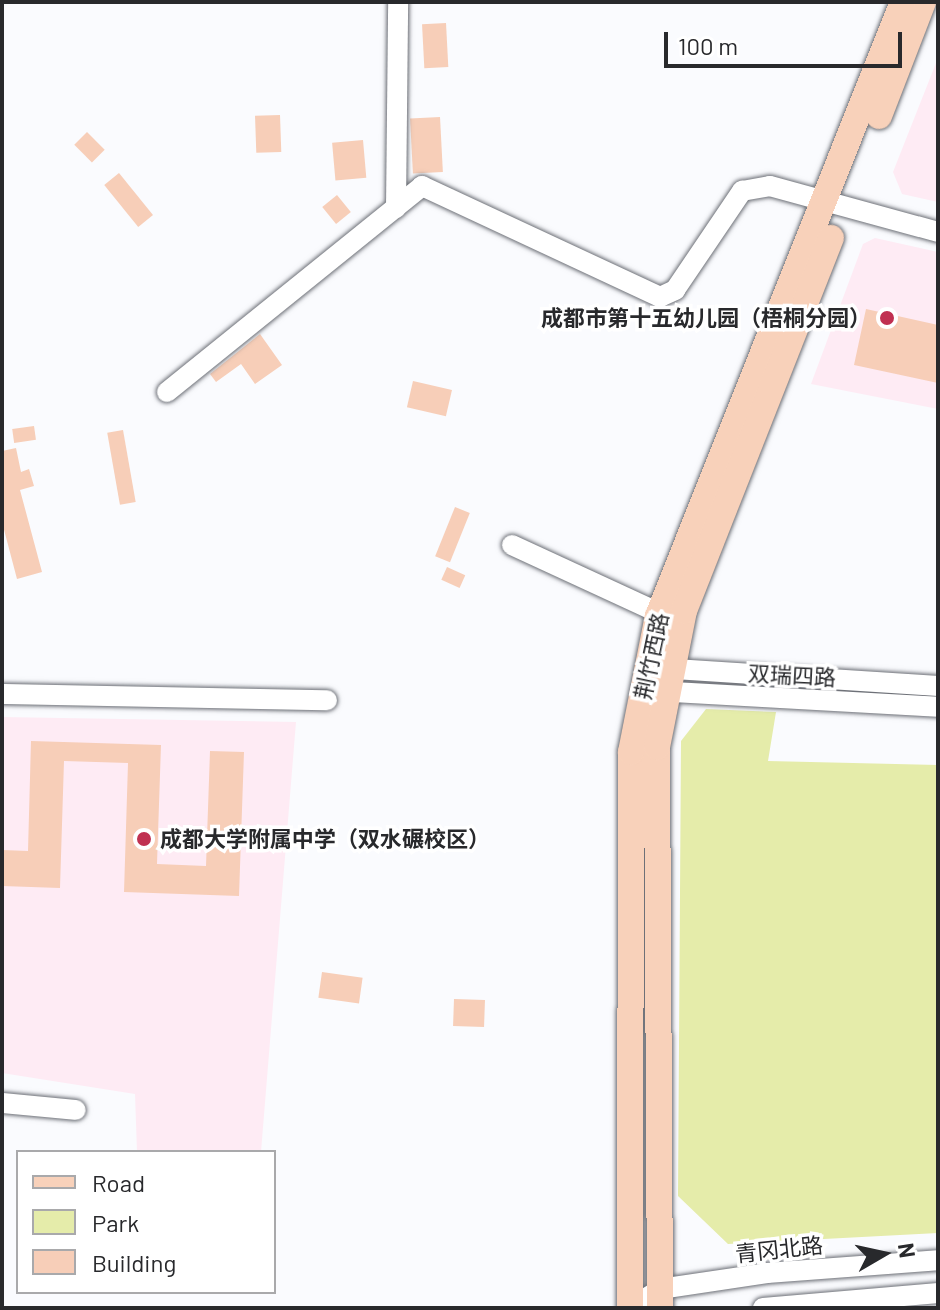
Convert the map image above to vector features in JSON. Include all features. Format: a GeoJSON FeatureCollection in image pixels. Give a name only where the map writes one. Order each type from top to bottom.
{"type":"FeatureCollection","features":[{"type":"Feature","properties":{"kind":"main road","name":"荆竹西路"},"geometry":{"type":"LineString","coordinates":[[630,1308],[631,752],[834,206],[903,2]]}},
{"type":"Feature","properties":{"kind":"main road","name":"荆竹西路"},"geometry":{"type":"LineString","coordinates":[[660,1299],[659,613],[923,2]]}},
{"type":"Feature","properties":{"kind":"street"},"geometry":{"type":"LineString","coordinates":[[396,208],[398,2]]}},
{"type":"Feature","properties":{"kind":"street"},"geometry":{"type":"LineString","coordinates":[[167,392],[422,186],[660,297],[675,290],[742,191],[770,186],[938,232]]}},
{"type":"Feature","properties":{"kind":"street"},"geometry":{"type":"LineString","coordinates":[[512,545],[659,613]]}},
{"type":"Feature","properties":{"kind":"street","name":"双瑞四路"},"geometry":{"type":"LineString","coordinates":[[658,680],[938,686]]}},
{"type":"Feature","properties":{"kind":"street","name":"双瑞四路"},"geometry":{"type":"LineString","coordinates":[[658,680],[938,707]]}},
{"type":"Feature","properties":{"kind":"street"},"geometry":{"type":"LineString","coordinates":[[2,694],[327,700]]}},
{"type":"Feature","properties":{"kind":"street"},"geometry":{"type":"LineString","coordinates":[[2,1103],[76,1110]]}},
{"type":"Feature","properties":{"kind":"street","name":"青冈北路"},"geometry":{"type":"LineString","coordinates":[[630,1308],[767,1273],[938,1260]]}},
{"type":"Feature","properties":{"kind":"street"},"geometry":{"type":"LineString","coordinates":[[763,1308],[938,1293]]}},
{"type":"Feature","properties":{"kind":"shaded area"},"geometry":{"type":"Polygon","coordinates":[[[938,58],[938,202],[902,194],[893,172],[938,58]]]}},
{"type":"Feature","properties":{"kind":"shaded area","name":"成都市第十五幼儿园（梧桐分园）"},"geometry":{"type":"Polygon","coordinates":[[[875,238],[938,252],[938,409],[811,384],[863,244],[875,238]]]}},
{"type":"Feature","properties":{"kind":"shaded area","name":"成都大学附属中学（双水碾校区）"},"geometry":{"type":"Polygon","coordinates":[[[2,717],[296,722],[261,1150],[137,1150],[135,1094],[2,1073],[2,717]]]}},
{"type":"Feature","properties":{"kind":"green space"},"geometry":{"type":"Polygon","coordinates":[[[706,709],[776,712],[768,761],[938,765],[938,1233],[728,1244],[678,1196],[681,741],[706,709]]]}},
{"type":"Feature","properties":{"kind":"building"},"geometry":{"type":"Polygon","coordinates":[[[446,23],[448,67],[424,68],[422,24],[446,23]]]}},
{"type":"Feature","properties":{"kind":"building"},"geometry":{"type":"Polygon","coordinates":[[[280,115],[281,152],[256,153],[255,116],[280,115]]]}},
{"type":"Feature","properties":{"kind":"building"},"geometry":{"type":"Polygon","coordinates":[[[440,117],[443,172],[413,173],[410,119],[440,117]]]}},
{"type":"Feature","properties":{"kind":"building"},"geometry":{"type":"Polygon","coordinates":[[[87,132],[105,150],[92,162],[74,145],[87,132]]]}},
{"type":"Feature","properties":{"kind":"building"},"geometry":{"type":"Polygon","coordinates":[[[363,140],[366,178],[335,181],[332,143],[363,140]]]}},
{"type":"Feature","properties":{"kind":"building"},"geometry":{"type":"Polygon","coordinates":[[[119,173],[153,215],[138,227],[104,185],[119,173]]]}},
{"type":"Feature","properties":{"kind":"building"},"geometry":{"type":"Polygon","coordinates":[[[337,195],[351,212],[336,224],[322,207],[337,195]]]}},
{"type":"Feature","properties":{"kind":"building"},"geometry":{"type":"Polygon","coordinates":[[[866,309],[938,325],[938,383],[854,365],[866,309]]]}},
{"type":"Feature","properties":{"kind":"building"},"geometry":{"type":"Polygon","coordinates":[[[260,334],[282,365],[255,384],[241,364],[216,382],[210,374],[260,334]]]}},
{"type":"Feature","properties":{"kind":"building"},"geometry":{"type":"Polygon","coordinates":[[[413,381],[452,390],[446,416],[407,407],[413,381]]]}},
{"type":"Feature","properties":{"kind":"building"},"geometry":{"type":"Polygon","coordinates":[[[34,426],[36,440],[14,443],[12,429],[34,426]]]}},
{"type":"Feature","properties":{"kind":"building"},"geometry":{"type":"Polygon","coordinates":[[[123,430],[136,502],[120,505],[107,433],[123,430]]]}},
{"type":"Feature","properties":{"kind":"building"},"geometry":{"type":"Polygon","coordinates":[[[16,448],[21,472],[29,469],[34,486],[20,490],[42,572],[17,579],[2,522],[2,451],[16,448]]]}},
{"type":"Feature","properties":{"kind":"building"},"geometry":{"type":"Polygon","coordinates":[[[455,507],[470,513],[450,562],[435,556],[455,507]]]}},
{"type":"Feature","properties":{"kind":"building"},"geometry":{"type":"Polygon","coordinates":[[[447,567],[465,575],[460,588],[441,580],[447,567]]]}},
{"type":"Feature","properties":{"kind":"building"},"geometry":{"type":"Polygon","coordinates":[[[31,741],[161,745],[157,864],[206,866],[210,751],[244,752],[239,896],[124,892],[128,763],[64,761],[60,888],[2,886],[2,850],[28,851],[31,741]]]}},
{"type":"Feature","properties":{"kind":"building"},"geometry":{"type":"Polygon","coordinates":[[[322,972],[363,978],[359,1003],[318,998],[322,972]]]}},
{"type":"Feature","properties":{"kind":"building"},"geometry":{"type":"Polygon","coordinates":[[[454,999],[485,1000],[484,1027],[453,1026],[454,999]]]}},
{"type":"Feature","properties":{"kind":"place","name":"成都市第十五幼儿园（梧桐分园）"},"geometry":{"type":"Point","coordinates":[887,318]}},
{"type":"Feature","properties":{"kind":"place","name":"成都大学附属中学（双水碾校区）"},"geometry":{"type":"Point","coordinates":[144,839]}}]}
